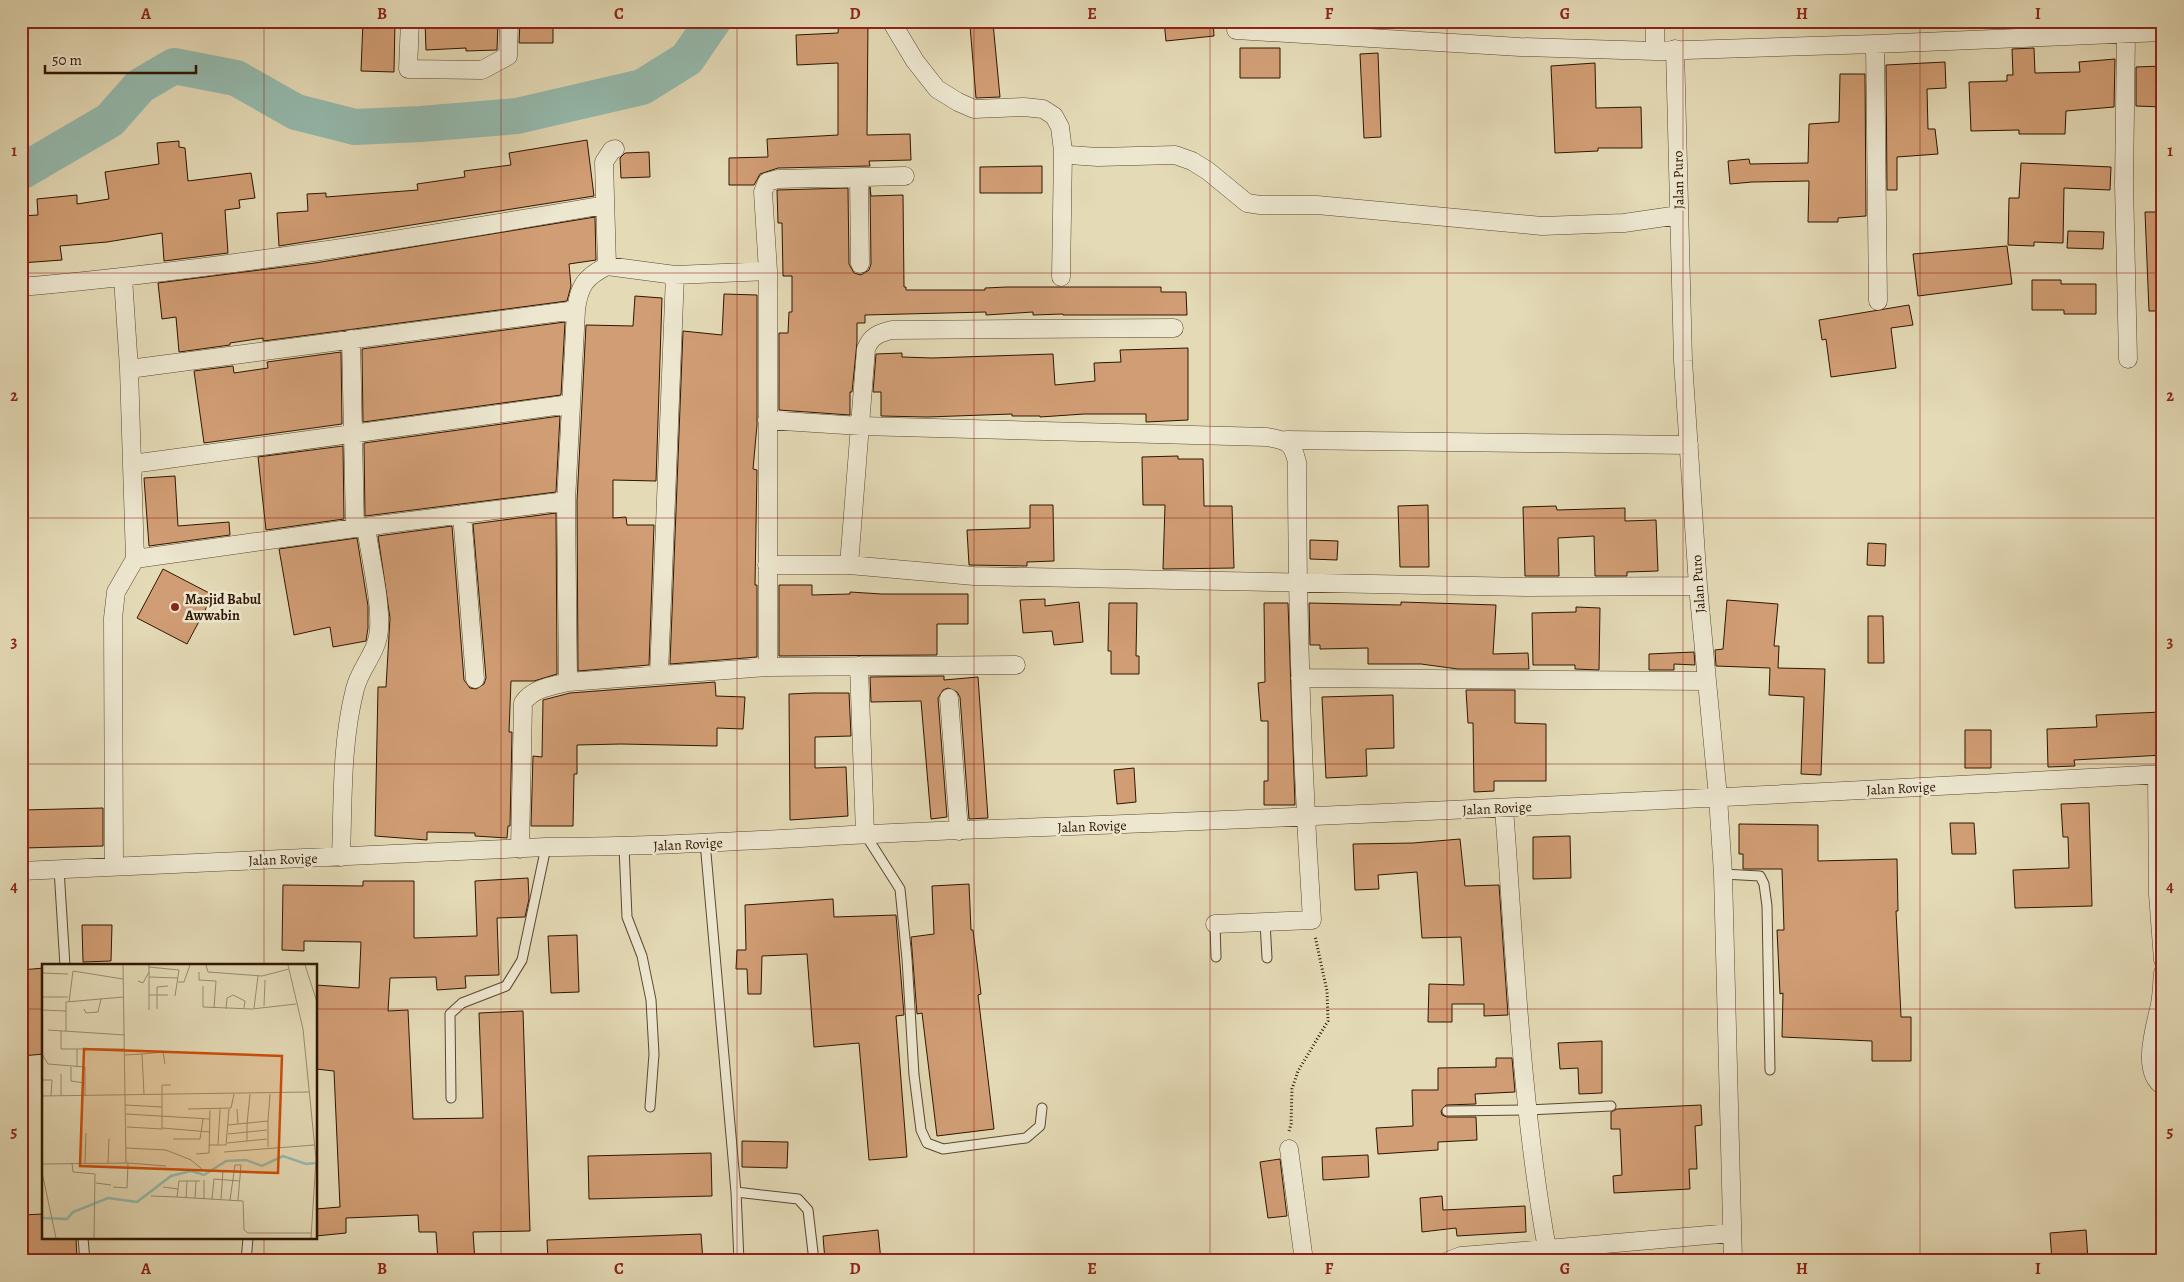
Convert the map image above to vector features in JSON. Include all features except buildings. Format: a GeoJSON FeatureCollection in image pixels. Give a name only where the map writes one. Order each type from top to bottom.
{"type":"FeatureCollection","features":[{"type":"Feature","properties":{"kind":"street"},"geometry":{"type":"LineString","coordinates":[[410,21],[408,69],[482,70],[508,56],[509,21]]}},
{"type":"Feature","properties":{"kind":"street"},"geometry":{"type":"LineString","coordinates":[[891,21],[915,61],[937,89],[958,102],[974,108],[1024,107],[1043,109],[1054,116],[1060,127],[1063,151],[1061,277]]}},
{"type":"Feature","properties":{"kind":"street"},"geometry":{"type":"LineString","coordinates":[[1655,21],[1655,51]]}},
{"type":"Feature","properties":{"kind":"street"},"geometry":{"type":"LineString","coordinates":[[1236,30],[1520,47],[1655,51],[2163,32]]}},
{"type":"Feature","properties":{"kind":"street"},"geometry":{"type":"LineString","coordinates":[[2126,34],[2124,184],[2128,359]]}},
{"type":"Feature","properties":{"kind":"street"},"geometry":{"type":"LineString","coordinates":[[1875,44],[1878,301]]}},
{"type":"Feature","properties":{"kind":"street","name":"Jalan Puro"},"geometry":{"type":"LineString","coordinates":[[1675,49],[1683,361],[1698,586],[1718,797],[1723,874],[1733,1261]]}},
{"type":"Feature","properties":{"kind":"street"},"geometry":{"type":"LineString","coordinates":[[607,266],[604,162],[612,150],[615,149]]}},
{"type":"Feature","properties":{"kind":"street"},"geometry":{"type":"LineString","coordinates":[[1063,151],[1069,154],[1098,156],[1175,154],[1192,161],[1208,171],[1248,203],[1260,205],[1317,205],[1542,226],[1624,223],[1679,215]]}},
{"type":"Feature","properties":{"kind":"street"},"geometry":{"type":"LineString","coordinates":[[768,666],[768,271],[762,192],[767,182],[778,179],[905,176]]}},
{"type":"Feature","properties":{"kind":"street"},"geometry":{"type":"LineString","coordinates":[[858,178],[860,264]]}},
{"type":"Feature","properties":{"kind":"street"},"geometry":{"type":"LineString","coordinates":[[21,287],[123,278],[481,226],[605,205]]}},
{"type":"Feature","properties":{"kind":"street"},"geometry":{"type":"LineString","coordinates":[[568,682],[566,501],[576,310],[578,295],[584,281],[607,266],[675,274],[768,271]]}},
{"type":"Feature","properties":{"kind":"street"},"geometry":{"type":"LineString","coordinates":[[658,674],[675,274]]}},
{"type":"Feature","properties":{"kind":"street"},"geometry":{"type":"LineString","coordinates":[[114,866],[113,618],[116,592],[134,559],[129,369],[123,278]]}},
{"type":"Feature","properties":{"kind":"street"},"geometry":{"type":"LineString","coordinates":[[129,369],[576,310]]}},
{"type":"Feature","properties":{"kind":"street"},"geometry":{"type":"LineString","coordinates":[[849,565],[866,349],[869,342],[877,334],[892,330],[1174,328]]}},
{"type":"Feature","properties":{"kind":"street"},"geometry":{"type":"LineString","coordinates":[[341,857],[344,762],[351,707],[355,687],[374,649],[379,630],[360,527],[351,339]]}},
{"type":"Feature","properties":{"kind":"street"},"geometry":{"type":"LineString","coordinates":[[132,464],[570,404]]}},
{"type":"Feature","properties":{"kind":"street"},"geometry":{"type":"LineString","coordinates":[[768,420],[861,426],[1267,437],[1286,440],[1689,445]]}},
{"type":"Feature","properties":{"kind":"street"},"geometry":{"type":"LineString","coordinates":[[1215,924],[1312,920],[1305,818],[1300,678],[1297,462],[1294,448],[1286,440]]}},
{"type":"Feature","properties":{"kind":"street"},"geometry":{"type":"LineString","coordinates":[[134,559],[270,542],[360,527],[566,501]]}},
{"type":"Feature","properties":{"kind":"street"},"geometry":{"type":"LineString","coordinates":[[462,514],[475,679]]}},
{"type":"Feature","properties":{"kind":"street"},"geometry":{"type":"LineString","coordinates":[[768,565],[849,565],[974,576],[1526,587],[1698,586]]}},
{"type":"Feature","properties":{"kind":"street"},"geometry":{"type":"LineString","coordinates":[[520,849],[523,703],[528,695],[540,689],[568,682],[768,666],[1016,665]]}},
{"type":"Feature","properties":{"kind":"street"},"geometry":{"type":"LineString","coordinates":[[859,666],[865,834]]}},
{"type":"Feature","properties":{"kind":"street"},"geometry":{"type":"LineString","coordinates":[[1300,678],[1707,681]]}},
{"type":"Feature","properties":{"kind":"street"},"geometry":{"type":"LineString","coordinates":[[949,698],[959,830]]}},
{"type":"Feature","properties":{"kind":"street"},"geometry":{"type":"LineString","coordinates":[[2160,774],[2163,960]]}},
{"type":"Feature","properties":{"kind":"street","name":"Jalan Rovige"},"geometry":{"type":"LineString","coordinates":[[21,871],[546,847],[624,847],[865,834],[1305,818],[2160,774]]}},
{"type":"Feature","properties":{"kind":"street"},"geometry":{"type":"LineString","coordinates":[[1504,808],[1521,1044],[1538,1200],[1547,1249]]}},
{"type":"Feature","properties":{"kind":"street"},"geometry":{"type":"LineString","coordinates":[[2163,972],[2161,1002],[2152,1039],[2151,1060],[2155,1077],[2163,1086]]}},
{"type":"Feature","properties":{"kind":"street"},"geometry":{"type":"LineString","coordinates":[[1289,1149],[1304,1261]]}},
{"type":"Feature","properties":{"kind":"street"},"geometry":{"type":"LineString","coordinates":[[1448,1261],[1461,1256],[1731,1233]]}},
{"type":"Feature","properties":{"kind":"lane"},"geometry":{"type":"LineString","coordinates":[[865,834],[900,889],[907,959],[914,1076],[921,1130],[927,1143],[943,1148],[1026,1138],[1040,1126],[1042,1108]]}},
{"type":"Feature","properties":{"kind":"lane"},"geometry":{"type":"LineString","coordinates":[[705,842],[736,1192],[739,1261]]}},
{"type":"Feature","properties":{"kind":"lane"},"geometry":{"type":"LineString","coordinates":[[451,1098],[450,1014],[462,1003],[506,986],[522,960],[546,847]]}},
{"type":"Feature","properties":{"kind":"lane"},"geometry":{"type":"LineString","coordinates":[[624,847],[626,917],[642,956],[651,1000],[654,1054],[650,1107]]}},
{"type":"Feature","properties":{"kind":"lane"},"geometry":{"type":"LineString","coordinates":[[59,869],[65,964]]}},
{"type":"Feature","properties":{"kind":"lane"},"geometry":{"type":"LineString","coordinates":[[1723,874],[1760,876],[1764,884],[1767,906],[1770,1070]]}},
{"type":"Feature","properties":{"kind":"lane"},"geometry":{"type":"LineString","coordinates":[[1265,922],[1267,958]]}},
{"type":"Feature","properties":{"kind":"lane"},"geometry":{"type":"LineString","coordinates":[[1215,924],[1216,957]]}},
{"type":"Feature","properties":{"kind":"lane"},"geometry":{"type":"LineString","coordinates":[[1447,1111],[1611,1106]]}},
{"type":"Feature","properties":{"kind":"lane"},"geometry":{"type":"LineString","coordinates":[[736,1192],[798,1198],[808,1210],[814,1261]]}},
{"type":"Feature","properties":{"kind":"lane"},"geometry":{"type":"LineString","coordinates":[[83,1240],[85,1261]]}},
{"type":"Feature","properties":{"kind":"lane"},"geometry":{"type":"LineString","coordinates":[[246,1261],[248,1240]]}},
{"type":"Feature","properties":{"kind":"path"},"geometry":{"type":"LineString","coordinates":[[1289,1149],[1289,1128],[1292,1124],[1292,1089],[1298,1071],[1328,1021],[1327,991],[1312,920]]}},
{"type":"Feature","properties":{"kind":"waterway"},"geometry":{"type":"LineString","coordinates":[[21,172],[110,120],[140,86],[174,66],[236,78],[296,112],[355,127],[517,116],[642,87],[687,59],[713,21]]}},
{"type":"Feature","properties":{"kind":"place","name":"Masjid Babul Awwabin"},"geometry":{"type":"Point","coordinates":[175,607]}}]}
